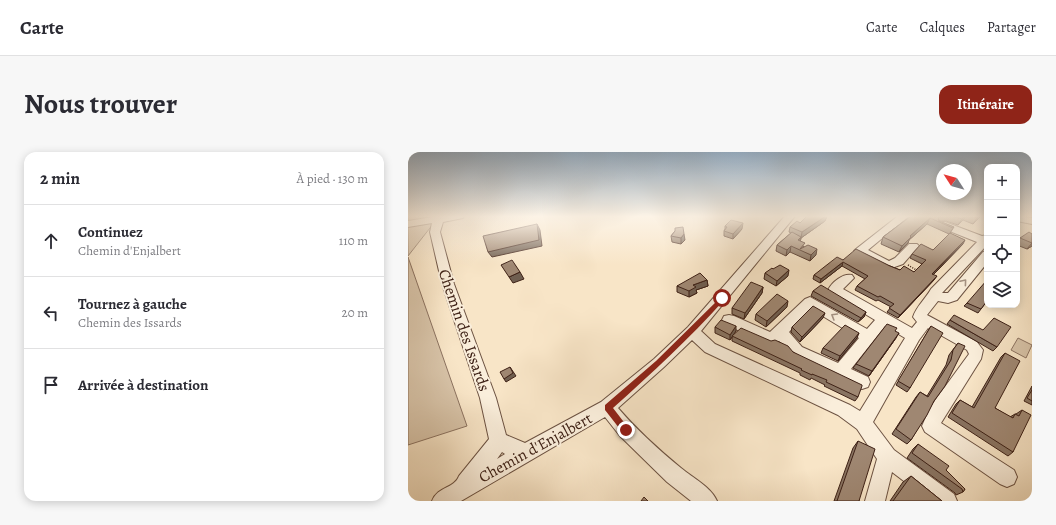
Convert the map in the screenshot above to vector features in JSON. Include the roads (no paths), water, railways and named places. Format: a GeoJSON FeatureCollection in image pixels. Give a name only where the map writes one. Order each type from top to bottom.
{"type":"FeatureCollection","features":[{"type":"Feature","properties":{"kind":"street","name":"Chemin des Issards"},"geometry":{"type":"LineString","coordinates":[[435,232],[448,284],[488,398],[499,441]]}},
{"type":"Feature","properties":{"kind":"street","name":"Chemin d'Enjalbert"},"geometry":{"type":"LineString","coordinates":[[442,501],[460,489],[607,407],[654,368],[693,331],[776,232]]}},
{"type":"Feature","properties":{"kind":"street"},"geometry":{"type":"LineString","coordinates":[[884,232],[860,251],[889,265],[899,261],[913,246]]}},
{"type":"Feature","properties":{"kind":"street"},"geometry":{"type":"LineString","coordinates":[[963,232],[984,240]]}},
{"type":"Feature","properties":{"kind":"street"},"geometry":{"type":"LineString","coordinates":[[984,243],[939,289],[921,313],[920,317],[972,346],[976,350],[976,355],[937,412],[931,426],[1007,477]]}},
{"type":"Feature","properties":{"kind":"street"},"geometry":{"type":"LineString","coordinates":[[939,289],[948,298],[952,296],[984,259]]}},
{"type":"Feature","properties":{"kind":"street"},"geometry":{"type":"LineString","coordinates":[[848,278],[834,290],[914,336]]}},
{"type":"Feature","properties":{"kind":"street"},"geometry":{"type":"LineString","coordinates":[[728,320],[771,339],[810,302],[867,336]]}},
{"type":"Feature","properties":{"kind":"street"},"geometry":{"type":"LineString","coordinates":[[840,371],[867,336],[884,318]]}},
{"type":"Feature","properties":{"kind":"street"},"geometry":{"type":"LineString","coordinates":[[863,423],[914,336],[926,321]]}},
{"type":"Feature","properties":{"kind":"street"},"geometry":{"type":"LineString","coordinates":[[693,331],[700,340],[710,348],[844,410],[863,423],[887,457],[947,501]]}},
{"type":"Feature","properties":{"kind":"street"},"geometry":{"type":"LineString","coordinates":[[780,332],[797,351],[862,382]]}},
{"type":"Feature","properties":{"kind":"street"},"geometry":{"type":"LineString","coordinates":[[607,407],[626,430],[674,475],[707,501]]}},
{"type":"Feature","properties":{"kind":"street"},"geometry":{"type":"LineString","coordinates":[[460,489],[499,441],[526,452]]}},
{"type":"Feature","properties":{"kind":"street"},"geometry":{"type":"LineString","coordinates":[[875,501],[887,457]]}}]}
